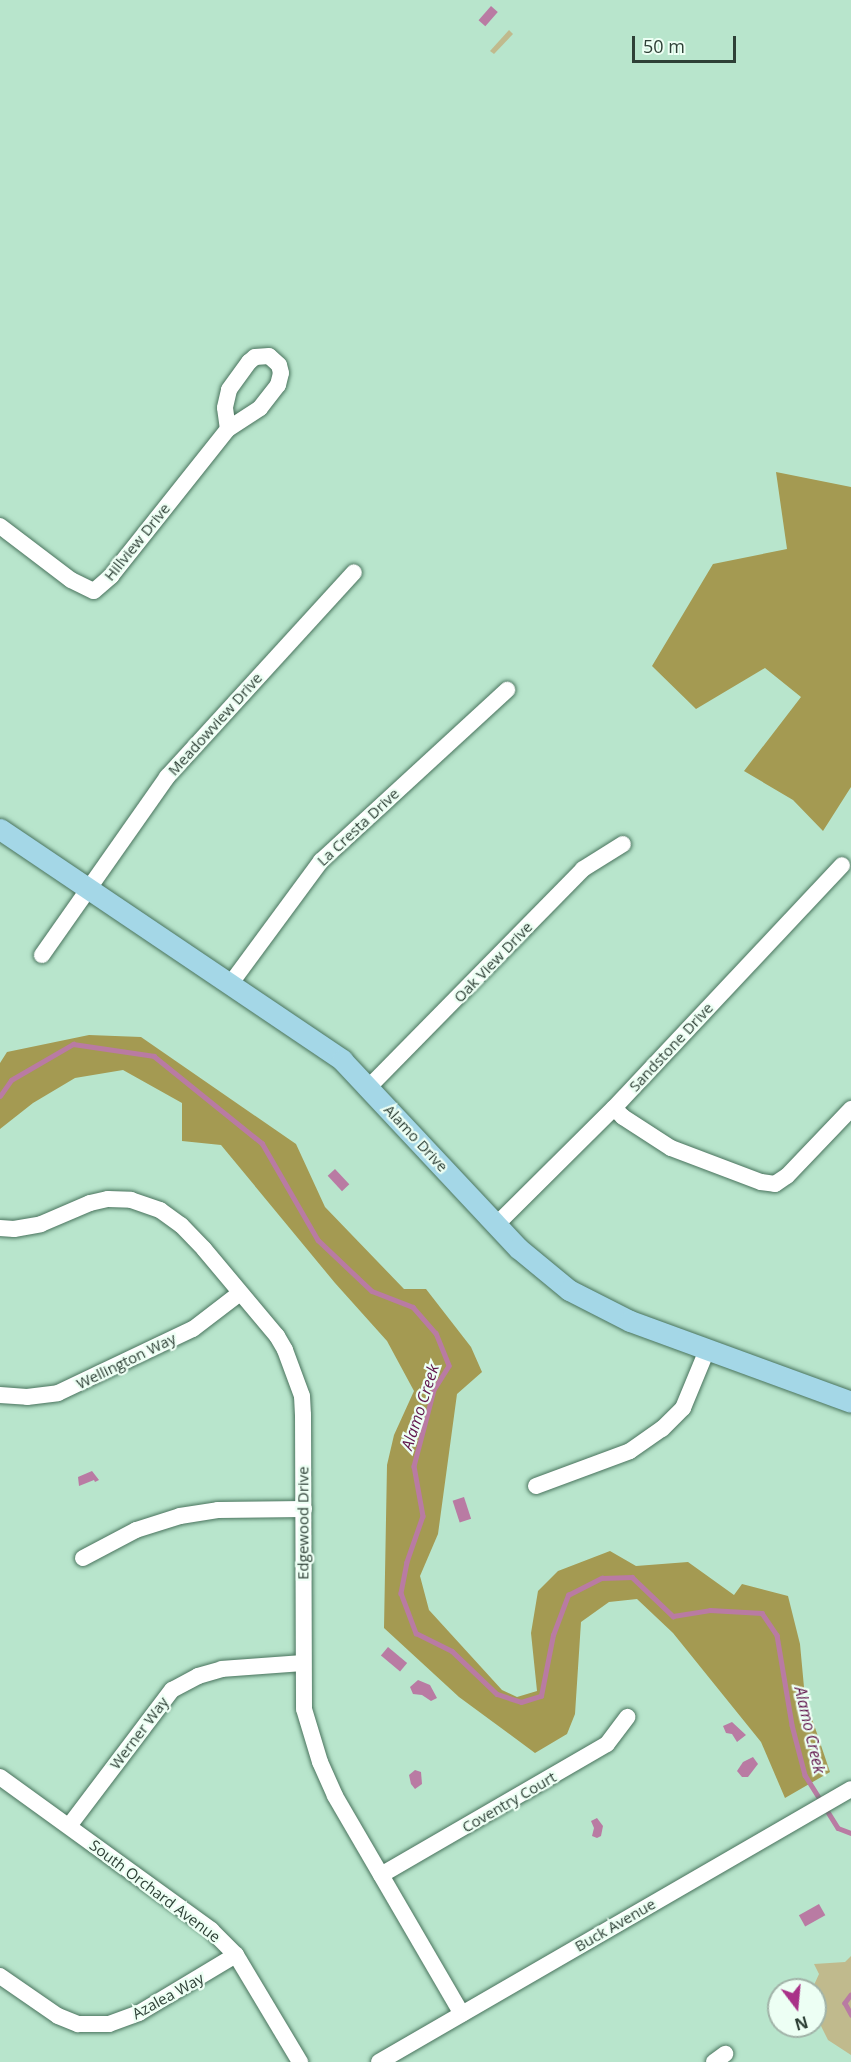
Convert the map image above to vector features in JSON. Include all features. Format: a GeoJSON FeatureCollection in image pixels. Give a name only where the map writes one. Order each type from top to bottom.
{"type":"FeatureCollection","features":[{"type":"Feature","properties":{"kind":"main road","name":"Alamo Drive"},"geometry":{"type":"LineString","coordinates":[[0,829],[342,1060],[496,1225],[544,1272],[592,1304],[707,1350],[851,1402]]}},
{"type":"Feature","properties":{"kind":"street","name":"Hillview Drive"},"geometry":{"type":"LineString","coordinates":[[0,526],[71,580],[94,591],[111,576],[228,429]]}},
{"type":"Feature","properties":{"kind":"street","name":"Meadowview Drive"},"geometry":{"type":"LineString","coordinates":[[42,955],[167,777],[354,572]]}},
{"type":"Feature","properties":{"kind":"street","name":"La Cresta Drive"},"geometry":{"type":"LineString","coordinates":[[231,983],[321,861],[507,690]]}},
{"type":"Feature","properties":{"kind":"street","name":"Oak View Drive"},"geometry":{"type":"LineString","coordinates":[[369,1087],[583,869],[623,844]]}},
{"type":"Feature","properties":{"kind":"street","name":"Sandstone Drive"},"geometry":{"type":"LineString","coordinates":[[496,1225],[614,1108],[842,865]]}},
{"type":"Feature","properties":{"kind":"street"},"geometry":{"type":"LineString","coordinates":[[614,1108],[623,1117],[671,1148],[761,1182],[775,1184],[787,1176],[851,1109]]}},
{"type":"Feature","properties":{"kind":"street","name":"Edgewood Drive"},"geometry":{"type":"LineString","coordinates":[[0,1228],[14,1229],[40,1224],[90,1203],[108,1199],[131,1200],[160,1210],[180,1225],[277,1336],[297,1379],[303,1415],[302,1663],[304,1709],[320,1762],[335,1796],[462,2014]]}},
{"type":"Feature","properties":{"kind":"street","name":"Wellington Way"},"geometry":{"type":"LineString","coordinates":[[0,1395],[27,1397],[58,1393],[193,1329],[240,1293]]}},
{"type":"Feature","properties":{"kind":"street"},"geometry":{"type":"LineString","coordinates":[[536,1486],[630,1451],[663,1429],[683,1408],[707,1350]]}},
{"type":"Feature","properties":{"kind":"street"},"geometry":{"type":"LineString","coordinates":[[83,1558],[136,1530],[180,1516],[218,1509],[304,1509]]}},
{"type":"Feature","properties":{"kind":"street","name":"Werner Way"},"geometry":{"type":"LineString","coordinates":[[69,1826],[172,1690],[198,1676],[222,1669],[302,1663]]}},
{"type":"Feature","properties":{"kind":"street","name":"Coventry Court"},"geometry":{"type":"LineString","coordinates":[[381,1875],[607,1744],[627,1717]]}},
{"type":"Feature","properties":{"kind":"street","name":"South Orchard Avenue"},"geometry":{"type":"LineString","coordinates":[[0,1777],[211,1929],[236,1955],[300,2062]]}},
{"type":"Feature","properties":{"kind":"street","name":"Buck Avenue"},"geometry":{"type":"LineString","coordinates":[[379,2062],[848,1791]]}},
{"type":"Feature","properties":{"kind":"street","name":"Azalea Way"},"geometry":{"type":"LineString","coordinates":[[0,1976],[58,2016],[78,2024],[109,2024],[150,2007],[236,1955]]}},
{"type":"Feature","properties":{"kind":"shaded area"},"geometry":{"type":"Polygon","coordinates":[[[491,6],[498,12],[485,26],[479,20],[491,6]]]}},
{"type":"Feature","properties":{"kind":"shaded area"},"geometry":{"type":"Polygon","coordinates":[[[509,30],[513,34],[494,54],[490,51],[509,30]]]}},
{"type":"Feature","properties":{"kind":"shaded area"},"geometry":{"type":"Polygon","coordinates":[[[776,472],[851,487],[851,787],[823,831],[793,800],[744,771],[801,697],[765,668],[696,709],[652,666],[713,564],[787,549],[776,472]]]}},
{"type":"Feature","properties":{"kind":"shaded area"},"geometry":{"type":"Polygon","coordinates":[[[89,1035],[141,1037],[296,1144],[325,1207],[404,1289],[426,1289],[471,1347],[482,1372],[457,1394],[438,1534],[420,1576],[429,1610],[502,1690],[517,1697],[537,1691],[531,1633],[538,1591],[558,1571],[610,1551],[636,1566],[688,1562],[734,1595],[742,1584],[788,1596],[800,1644],[805,1698],[830,1772],[785,1798],[761,1742],[673,1633],[637,1599],[609,1602],[581,1622],[575,1714],[567,1734],[535,1753],[459,1697],[384,1628],[387,1465],[394,1435],[414,1391],[387,1341],[335,1283],[221,1145],[182,1141],[182,1103],[123,1070],[75,1078],[33,1103],[0,1129],[0,1063],[7,1052],[89,1035]]]}},
{"type":"Feature","properties":{"kind":"shaded area"},"geometry":{"type":"Polygon","coordinates":[[[335,1169],[349,1184],[342,1191],[328,1176],[335,1169]]]}},
{"type":"Feature","properties":{"kind":"shaded area"},"geometry":{"type":"Polygon","coordinates":[[[92,1471],[99,1480],[79,1486],[78,1477],[92,1471]]]}},
{"type":"Feature","properties":{"kind":"shaded area"},"geometry":{"type":"Polygon","coordinates":[[[464,1497],[471,1519],[460,1523],[453,1501],[464,1497]]]}},
{"type":"Feature","properties":{"kind":"shaded area"},"geometry":{"type":"Polygon","coordinates":[[[388,1647],[407,1663],[400,1671],[381,1655],[388,1647]]]}},
{"type":"Feature","properties":{"kind":"shaded area"},"geometry":{"type":"Polygon","coordinates":[[[418,1680],[430,1685],[437,1698],[431,1701],[422,1695],[413,1694],[410,1687],[418,1680]]]}},
{"type":"Feature","properties":{"kind":"shaded area"},"geometry":{"type":"Polygon","coordinates":[[[732,1722],[746,1735],[737,1742],[732,1734],[726,1733],[723,1726],[732,1722]]]}},
{"type":"Feature","properties":{"kind":"shaded area"},"geometry":{"type":"Polygon","coordinates":[[[753,1757],[758,1764],[748,1777],[742,1777],[737,1771],[743,1762],[753,1757]]]}},
{"type":"Feature","properties":{"kind":"shaded area"},"geometry":{"type":"Polygon","coordinates":[[[415,1770],[421,1772],[422,1784],[415,1789],[409,1775],[415,1770]]]}},
{"type":"Feature","properties":{"kind":"shaded area"},"geometry":{"type":"Polygon","coordinates":[[[597,1818],[603,1826],[601,1836],[597,1838],[592,1836],[594,1828],[591,1821],[597,1818]]]}},
{"type":"Feature","properties":{"kind":"shaded area"},"geometry":{"type":"Polygon","coordinates":[[[819,1904],[825,1915],[805,1927],[799,1915],[819,1904]]]}},
{"type":"Feature","properties":{"kind":"shaded area"},"geometry":{"type":"Polygon","coordinates":[[[851,1956],[851,2055],[827,2038],[827,1978],[817,1978],[819,1974],[814,1964],[845,1962],[851,1956]]]}},
{"type":"Feature","properties":{"kind":"waterway","name":"Alamo Creek"},"geometry":{"type":"LineString","coordinates":[[0,1096],[11,1080],[73,1044],[154,1056],[262,1143],[318,1240],[372,1291],[413,1307],[436,1333],[449,1366],[434,1390],[414,1466],[423,1516],[407,1562],[401,1593],[416,1633],[452,1651],[497,1694],[521,1702],[541,1696],[553,1635],[568,1595],[602,1578],[632,1577],[673,1616],[710,1610],[762,1613],[777,1635],[792,1725],[805,1775],[838,1828],[851,1833]]}},
{"type":"Feature","properties":{"kind":"waterway","name":"Alamo Creek"},"geometry":{"type":"LineString","coordinates":[[851,1995],[845,2003],[851,2014]]}}]}
